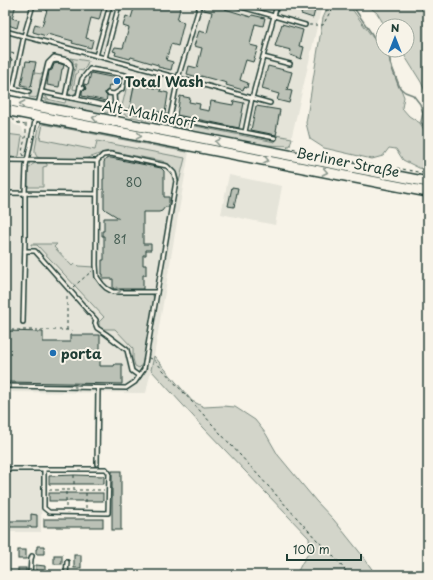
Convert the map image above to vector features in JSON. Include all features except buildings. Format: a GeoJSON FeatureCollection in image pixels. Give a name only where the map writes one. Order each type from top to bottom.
{"type":"FeatureCollection","features":[{"type":"Feature","properties":{"kind":"main road","name":"Alt-Mahlsdorf"},"geometry":{"type":"LineString","coordinates":[[5,100],[37,111],[103,127],[287,160]]}},
{"type":"Feature","properties":{"kind":"main road","name":"Alt-Mahlsdorf"},"geometry":{"type":"LineString","coordinates":[[8,113],[37,111],[114,123],[287,160]]}},
{"type":"Feature","properties":{"kind":"main road","name":"Berliner Straße"},"geometry":{"type":"LineString","coordinates":[[287,160],[386,170],[428,182]]}},
{"type":"Feature","properties":{"kind":"main road","name":"Berliner Straße"},"geometry":{"type":"LineString","coordinates":[[287,160],[428,192]]}},
{"type":"Feature","properties":{"kind":"lane"},"geometry":{"type":"LineString","coordinates":[[13,88],[24,36],[33,5]]}},
{"type":"Feature","properties":{"kind":"lane"},"geometry":{"type":"LineString","coordinates":[[96,56],[110,5]]}},
{"type":"Feature","properties":{"kind":"lane"},"geometry":{"type":"LineString","coordinates":[[105,58],[119,5]]}},
{"type":"Feature","properties":{"kind":"lane"},"geometry":{"type":"LineString","coordinates":[[170,118],[178,78],[200,5]]}},
{"type":"Feature","properties":{"kind":"lane"},"geometry":{"type":"LineString","coordinates":[[235,5],[305,25]]}},
{"type":"Feature","properties":{"kind":"lane"},"geometry":{"type":"LineString","coordinates":[[245,132],[252,98],[276,5]]}},
{"type":"Feature","properties":{"kind":"lane"},"geometry":{"type":"LineString","coordinates":[[5,31],[270,103]]}},
{"type":"Feature","properties":{"kind":"lane"},"geometry":{"type":"LineString","coordinates":[[23,322],[26,166],[48,63],[54,57],[67,60],[70,63],[71,68],[65,97]]}},
{"type":"Feature","properties":{"kind":"lane"},"geometry":{"type":"LineString","coordinates":[[263,58],[290,64]]}},
{"type":"Feature","properties":{"kind":"lane"},"geometry":{"type":"LineString","coordinates":[[70,98],[78,96],[82,88],[82,79],[90,69],[125,75],[122,89],[114,94],[108,93]]}},
{"type":"Feature","properties":{"kind":"lane"},"geometry":{"type":"LineString","coordinates":[[5,86],[29,92]]}},
{"type":"Feature","properties":{"kind":"lane"},"geometry":{"type":"LineString","coordinates":[[42,92],[116,107]]}},
{"type":"Feature","properties":{"kind":"lane"},"geometry":{"type":"LineString","coordinates":[[114,94],[117,115],[114,123]]}},
{"type":"Feature","properties":{"kind":"lane"},"geometry":{"type":"LineString","coordinates":[[131,110],[275,138]]}},
{"type":"Feature","properties":{"kind":"lane"},"geometry":{"type":"LineString","coordinates":[[5,386],[126,388],[135,382],[144,368],[176,181],[174,172],[167,166],[111,154],[103,155],[97,161],[97,277],[106,288],[113,292],[157,292]]}},
{"type":"Feature","properties":{"kind":"lane"},"geometry":{"type":"LineString","coordinates":[[5,160],[97,161]]}},
{"type":"Feature","properties":{"kind":"lane"},"geometry":{"type":"LineString","coordinates":[[5,193],[96,194]]}},
{"type":"Feature","properties":{"kind":"lane"},"geometry":{"type":"LineString","coordinates":[[25,251],[35,251],[96,320],[95,323],[97,328],[126,350],[132,370],[139,376]]}},
{"type":"Feature","properties":{"kind":"lane"},"geometry":{"type":"LineString","coordinates":[[97,464],[98,388]]}},
{"type":"Feature","properties":{"kind":"lane"},"geometry":{"type":"LineString","coordinates":[[5,468],[106,470],[108,473],[108,512],[49,512],[44,508],[44,469]]}},
{"type":"Feature","properties":{"kind":"lane"},"geometry":{"type":"LineString","coordinates":[[30,575],[32,556]]}},
{"type":"Feature","properties":{"kind":"lane"},"geometry":{"type":"LineString","coordinates":[[66,575],[67,562]]}},
{"type":"Feature","properties":{"kind":"path"},"geometry":{"type":"LineString","coordinates":[[305,25],[323,25],[335,5]]}},
{"type":"Feature","properties":{"kind":"path"},"geometry":{"type":"LineString","coordinates":[[417,5],[428,15]]}},
{"type":"Feature","properties":{"kind":"path"},"geometry":{"type":"LineString","coordinates":[[5,52],[20,55]]}},
{"type":"Feature","properties":{"kind":"path"},"geometry":{"type":"LineString","coordinates":[[8,113],[18,124],[26,125]]}},
{"type":"Feature","properties":{"kind":"path"},"geometry":{"type":"LineString","coordinates":[[23,153],[26,121]]}},
{"type":"Feature","properties":{"kind":"path"},"geometry":{"type":"LineString","coordinates":[[5,330],[73,331]]}},
{"type":"Feature","properties":{"kind":"path"},"geometry":{"type":"LineString","coordinates":[[146,357],[155,361],[349,575]]}},
{"type":"Feature","properties":{"kind":"path"},"geometry":{"type":"LineString","coordinates":[[74,469],[74,490]]}},
{"type":"Feature","properties":{"kind":"path"},"geometry":{"type":"LineString","coordinates":[[44,490],[108,490]]}},
{"type":"Feature","properties":{"kind":"path"},"geometry":{"type":"LineString","coordinates":[[66,490],[66,512]]}},
{"type":"Feature","properties":{"kind":"path"},"geometry":{"type":"LineString","coordinates":[[86,490],[86,512]]}},
{"type":"Feature","properties":{"kind":"shaded area"},"geometry":{"type":"Polygon","coordinates":[[[5,5],[322,5],[290,144],[266,142],[172,122],[5,90],[5,5]]]}},
{"type":"Feature","properties":{"kind":"shaded area"},"geometry":{"type":"Polygon","coordinates":[[[329,5],[349,5],[375,41],[375,58],[389,58],[404,97],[402,108],[409,116],[420,123],[428,137],[428,170],[419,168],[403,160],[396,149],[389,148],[383,156],[372,159],[324,148],[310,139],[306,123],[323,18],[329,5]]]}},
{"type":"Feature","properties":{"kind":"shaded area"},"geometry":{"type":"Polygon","coordinates":[[[367,5],[428,5],[428,98],[421,82],[406,58],[415,58],[415,18],[380,18],[377,13],[367,5]]]}},
{"type":"Feature","properties":{"kind":"shaded area"},"geometry":{"type":"Polygon","coordinates":[[[70,58],[88,61],[83,71],[78,70],[76,74],[73,89],[77,91],[71,95],[67,92],[71,88],[76,64],[73,64],[73,60],[70,58]]]}},
{"type":"Feature","properties":{"kind":"shaded area"},"geometry":{"type":"Polygon","coordinates":[[[34,73],[43,74],[40,80],[39,97],[35,98],[29,97],[30,90],[27,89],[27,87],[31,87],[34,73]]]}},
{"type":"Feature","properties":{"kind":"shaded area"},"geometry":{"type":"Polygon","coordinates":[[[128,81],[135,82],[130,106],[142,109],[141,111],[129,110],[126,108],[126,112],[129,112],[128,116],[119,112],[118,106],[122,106],[128,81]]]}},
{"type":"Feature","properties":{"kind":"shaded area"},"geometry":{"type":"Polygon","coordinates":[[[45,96],[47,99],[65,103],[66,99],[70,99],[111,108],[113,111],[108,113],[89,112],[46,101],[46,99],[44,99],[45,96]]]}},
{"type":"Feature","properties":{"kind":"shaded area"},"geometry":{"type":"Polygon","coordinates":[[[130,113],[275,142],[276,135],[292,138],[290,146],[266,145],[198,133],[169,123],[132,117],[129,116],[130,113]]]}},
{"type":"Feature","properties":{"kind":"shaded area"},"geometry":{"type":"Polygon","coordinates":[[[5,118],[10,120],[15,125],[22,127],[23,132],[37,134],[41,123],[189,152],[154,356],[146,393],[5,392],[5,118]]]}},
{"type":"Feature","properties":{"kind":"shaded area"},"geometry":{"type":"Polygon","coordinates":[[[45,121],[187,147],[187,152],[43,124],[40,139],[95,150],[97,141],[185,158],[179,182],[174,169],[169,164],[162,161],[109,151],[83,159],[37,157],[35,149],[39,127],[41,123],[45,121]]]}},
{"type":"Feature","properties":{"kind":"shaded area"},"geometry":{"type":"Polygon","coordinates":[[[116,127],[287,158],[287,161],[116,127]]]}},
{"type":"Feature","properties":{"kind":"shaded area"},"geometry":{"type":"Polygon","coordinates":[[[6,134],[22,136],[19,156],[5,157],[6,134]]]}},
{"type":"Feature","properties":{"kind":"shaded area"},"geometry":{"type":"Polygon","coordinates":[[[36,163],[47,164],[47,166],[43,167],[43,187],[28,187],[30,167],[36,163]]]}},
{"type":"Feature","properties":{"kind":"shaded area"},"geometry":{"type":"Polygon","coordinates":[[[229,175],[282,186],[275,225],[221,214],[229,175]]]}},
{"type":"Feature","properties":{"kind":"shaded area"},"geometry":{"type":"Polygon","coordinates":[[[31,244],[57,244],[54,247],[72,266],[75,263],[78,266],[94,267],[96,277],[106,290],[119,293],[147,293],[153,295],[154,300],[143,363],[139,368],[135,366],[133,359],[133,348],[115,329],[102,329],[99,327],[99,322],[104,317],[37,245],[31,244]]]}},
{"type":"Feature","properties":{"kind":"shaded area"},"geometry":{"type":"Polygon","coordinates":[[[154,356],[192,401],[204,407],[235,407],[255,420],[266,434],[278,455],[316,501],[334,520],[376,575],[296,575],[310,551],[309,538],[151,370],[154,356]]]}},
{"type":"Feature","properties":{"kind":"shaded area"},"geometry":{"type":"Polygon","coordinates":[[[5,466],[42,466],[41,532],[5,532],[5,466]]]}},
{"type":"Feature","properties":{"kind":"waterway"},"geometry":{"type":"LineString","coordinates":[[352,5],[375,39]]}},
{"type":"Feature","properties":{"kind":"waterway"},"geometry":{"type":"LineString","coordinates":[[390,58],[390,63],[399,87],[405,92],[413,95],[420,104],[423,113],[421,122],[428,133]]}},
{"type":"Feature","properties":{"kind":"place","name":"Total Wash"},"geometry":{"type":"Point","coordinates":[117,81]}},
{"type":"Feature","properties":{"kind":"place","name":"porta"},"geometry":{"type":"Point","coordinates":[53,353]}}]}
